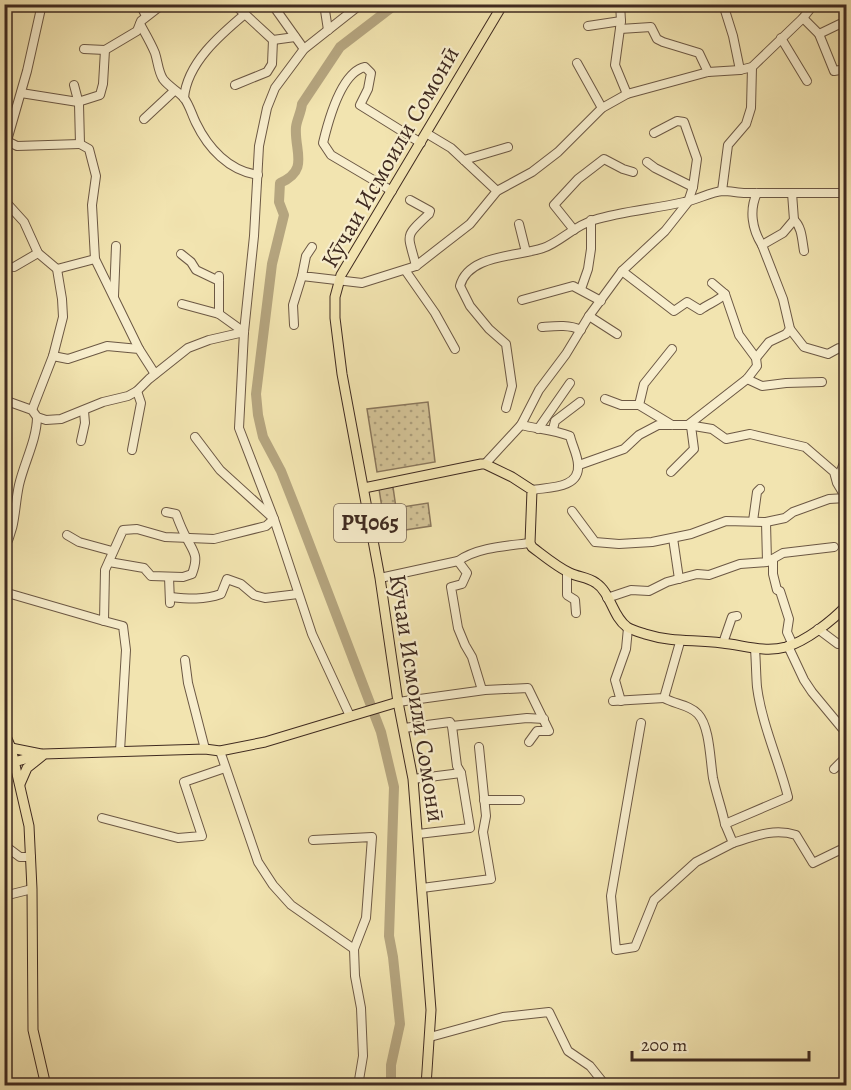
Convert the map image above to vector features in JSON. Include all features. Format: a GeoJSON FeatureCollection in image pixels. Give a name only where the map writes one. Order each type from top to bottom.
{"type":"FeatureCollection","features":[{"type":"Feature","properties":{"kind":"main road","name":"Кӯчаи Исмоили Сомонӣ"},"geometry":{"type":"LineString","coordinates":[[426,1086],[431,1010],[413,779],[404,728],[395,702],[380,578],[342,374],[335,297],[339,280],[503,4]]}},
{"type":"Feature","properties":{"kind":"main road"},"geometry":{"type":"LineString","coordinates":[[364,488],[484,464],[512,477],[532,490],[530,543],[532,547],[567,572],[596,583],[619,619],[628,628],[651,636],[680,642],[723,643],[755,649],[790,645],[836,618],[846,606]]}},
{"type":"Feature","properties":{"kind":"main road"},"geometry":{"type":"LineString","coordinates":[[14,762],[43,754],[205,748],[220,751],[266,742],[395,702]]}},
{"type":"Feature","properties":{"kind":"main road"},"geometry":{"type":"LineString","coordinates":[[5,735],[11,747],[29,826],[33,889],[33,1030],[46,1086]]}},
{"type":"Feature","properties":{"kind":"main road"},"geometry":{"type":"LineString","coordinates":[[11,747],[43,754]]}},
{"type":"Feature","properties":{"kind":"main road"},"geometry":{"type":"LineString","coordinates":[[20,784],[27,768],[43,754]]}},
{"type":"Feature","properties":{"kind":"street"},"geometry":{"type":"LineString","coordinates":[[4,151],[21,93],[42,4]]}},
{"type":"Feature","properties":{"kind":"street"},"geometry":{"type":"LineString","coordinates":[[140,4],[146,16]]}},
{"type":"Feature","properties":{"kind":"street"},"geometry":{"type":"LineString","coordinates":[[84,49],[105,50],[137,31],[146,16],[166,4]]}},
{"type":"Feature","properties":{"kind":"street"},"geometry":{"type":"LineString","coordinates":[[234,4],[273,40]]}},
{"type":"Feature","properties":{"kind":"street"},"geometry":{"type":"LineString","coordinates":[[272,4],[304,49]]}},
{"type":"Feature","properties":{"kind":"street"},"geometry":{"type":"LineString","coordinates":[[324,4],[328,30]]}},
{"type":"Feature","properties":{"kind":"street"},"geometry":{"type":"LineString","coordinates":[[350,716],[312,634],[274,519],[239,428],[244,332],[254,236],[259,146],[267,108],[275,88],[304,49],[361,4]]}},
{"type":"Feature","properties":{"kind":"street"},"geometry":{"type":"LineString","coordinates":[[620,4],[615,66],[627,94]]}},
{"type":"Feature","properties":{"kind":"street"},"geometry":{"type":"LineString","coordinates":[[723,4],[740,70]]}},
{"type":"Feature","properties":{"kind":"street"},"geometry":{"type":"LineString","coordinates":[[302,276],[362,282],[416,266],[470,224],[497,191],[532,172],[558,152],[602,108],[627,94],[708,72],[752,67],[814,4]]}},
{"type":"Feature","properties":{"kind":"street"},"geometry":{"type":"LineString","coordinates":[[183,98],[191,74],[200,61],[223,32],[245,14]]}},
{"type":"Feature","properties":{"kind":"street"},"geometry":{"type":"LineString","coordinates":[[802,18],[819,34],[834,71],[846,69]]}},
{"type":"Feature","properties":{"kind":"street"},"geometry":{"type":"LineString","coordinates":[[819,34],[846,21]]}},
{"type":"Feature","properties":{"kind":"street"},"geometry":{"type":"LineString","coordinates":[[140,24],[154,52],[159,72],[174,92],[183,98],[201,133],[221,157],[240,170],[258,175]]}},
{"type":"Feature","properties":{"kind":"street"},"geometry":{"type":"LineString","coordinates":[[588,26],[651,27],[657,39],[699,53],[708,72]]}},
{"type":"Feature","properties":{"kind":"street"},"geometry":{"type":"LineString","coordinates":[[273,40],[295,36]]}},
{"type":"Feature","properties":{"kind":"street"},"geometry":{"type":"LineString","coordinates":[[781,38],[807,81]]}},
{"type":"Feature","properties":{"kind":"street"},"geometry":{"type":"LineString","coordinates":[[235,85],[270,69],[273,40]]}},
{"type":"Feature","properties":{"kind":"street"},"geometry":{"type":"LineString","coordinates":[[21,93],[78,102],[100,95],[105,50]]}},
{"type":"Feature","properties":{"kind":"street"},"geometry":{"type":"LineString","coordinates":[[578,63],[602,108]]}},
{"type":"Feature","properties":{"kind":"street"},"geometry":{"type":"LineString","coordinates":[[392,191],[331,155],[322,143],[328,118],[342,88],[359,68],[365,67],[372,73],[368,89],[360,105],[421,143]]}},
{"type":"Feature","properties":{"kind":"street"},"geometry":{"type":"LineString","coordinates":[[722,191],[728,145],[746,124],[751,108],[752,67]]}},
{"type":"Feature","properties":{"kind":"street"},"geometry":{"type":"LineString","coordinates":[[74,85],[78,102],[80,144]]}},
{"type":"Feature","properties":{"kind":"street"},"geometry":{"type":"LineString","coordinates":[[144,119],[174,92]]}},
{"type":"Feature","properties":{"kind":"street"},"geometry":{"type":"LineString","coordinates":[[484,464],[521,425],[539,390],[622,271],[665,231],[688,202],[693,187],[697,159],[684,122],[676,121],[654,133]]}},
{"type":"Feature","properties":{"kind":"street"},"geometry":{"type":"LineString","coordinates":[[426,133],[451,148],[497,191]]}},
{"type":"Feature","properties":{"kind":"street"},"geometry":{"type":"LineString","coordinates":[[7,141],[17,146],[80,144],[88,148],[96,176],[92,205],[95,259],[139,349],[155,374]]}},
{"type":"Feature","properties":{"kind":"street"},"geometry":{"type":"LineString","coordinates":[[464,160],[508,147]]}},
{"type":"Feature","properties":{"kind":"street"},"geometry":{"type":"LineString","coordinates":[[574,230],[554,205],[578,178],[604,159],[633,172]]}},
{"type":"Feature","properties":{"kind":"street"},"geometry":{"type":"LineString","coordinates":[[647,162],[693,187]]}},
{"type":"Feature","properties":{"kind":"street"},"geometry":{"type":"LineString","coordinates":[[506,408],[512,386],[506,344],[489,329],[470,306],[460,286],[462,279],[472,269],[488,260],[504,255],[551,246],[565,234],[591,220],[688,202],[722,191],[846,192]]}},
{"type":"Feature","properties":{"kind":"street"},"geometry":{"type":"LineString","coordinates":[[757,193],[751,214],[756,235],[783,299],[790,329],[804,347],[828,354],[839,348],[846,348]]}},
{"type":"Feature","properties":{"kind":"street"},"geometry":{"type":"LineString","coordinates":[[792,193],[794,220],[801,231],[804,251]]}},
{"type":"Feature","properties":{"kind":"street"},"geometry":{"type":"LineString","coordinates":[[4,200],[24,222],[38,254],[57,270],[63,317],[34,414],[36,432],[19,488],[14,530],[4,549]]}},
{"type":"Feature","properties":{"kind":"street"},"geometry":{"type":"LineString","coordinates":[[410,200],[430,211],[410,231],[409,236],[416,266]]}},
{"type":"Feature","properties":{"kind":"street"},"geometry":{"type":"LineString","coordinates":[[581,289],[588,269],[591,249],[591,220]]}},
{"type":"Feature","properties":{"kind":"street"},"geometry":{"type":"LineString","coordinates":[[762,245],[783,233],[794,220]]}},
{"type":"Feature","properties":{"kind":"street"},"geometry":{"type":"LineString","coordinates":[[519,224],[526,252]]}},
{"type":"Feature","properties":{"kind":"street"},"geometry":{"type":"LineString","coordinates":[[114,297],[116,246]]}},
{"type":"Feature","properties":{"kind":"street"},"geometry":{"type":"LineString","coordinates":[[294,325],[293,305],[306,256],[312,247]]}},
{"type":"Feature","properties":{"kind":"street"},"geometry":{"type":"LineString","coordinates":[[14,267],[38,254]]}},
{"type":"Feature","properties":{"kind":"street"},"geometry":{"type":"LineString","coordinates":[[181,254],[191,262],[196,270],[219,278],[219,314]]}},
{"type":"Feature","properties":{"kind":"street"},"geometry":{"type":"LineString","coordinates":[[57,270],[95,259]]}},
{"type":"Feature","properties":{"kind":"street"},"geometry":{"type":"LineString","coordinates":[[405,270],[435,313],[455,349]]}},
{"type":"Feature","properties":{"kind":"street"},"geometry":{"type":"LineString","coordinates":[[622,271],[674,311],[687,302],[700,310],[712,300],[719,300],[725,294]]}},
{"type":"Feature","properties":{"kind":"street"},"geometry":{"type":"LineString","coordinates":[[690,426],[747,379],[757,366],[756,358],[738,335],[725,294],[712,283]]}},
{"type":"Feature","properties":{"kind":"street"},"geometry":{"type":"LineString","coordinates":[[522,300],[573,286],[601,301]]}},
{"type":"Feature","properties":{"kind":"street"},"geometry":{"type":"LineString","coordinates":[[182,304],[219,314],[244,332]]}},
{"type":"Feature","properties":{"kind":"street"},"geometry":{"type":"LineString","coordinates":[[589,316],[617,334]]}},
{"type":"Feature","properties":{"kind":"street"},"geometry":{"type":"LineString","coordinates":[[542,327],[577,327],[581,330]]}},
{"type":"Feature","properties":{"kind":"street"},"geometry":{"type":"LineString","coordinates":[[756,358],[770,342],[786,334],[790,329]]}},
{"type":"Feature","properties":{"kind":"street"},"geometry":{"type":"LineString","coordinates":[[4,400],[46,420],[61,419],[137,391],[188,348],[209,340],[244,332]]}},
{"type":"Feature","properties":{"kind":"street"},"geometry":{"type":"LineString","coordinates":[[53,356],[68,359],[106,346],[139,349]]}},
{"type":"Feature","properties":{"kind":"street"},"geometry":{"type":"LineString","coordinates":[[639,405],[644,384],[672,349]]}},
{"type":"Feature","properties":{"kind":"street"},"geometry":{"type":"LineString","coordinates":[[747,379],[762,386],[786,382],[822,382]]}},
{"type":"Feature","properties":{"kind":"street"},"geometry":{"type":"LineString","coordinates":[[538,429],[570,383]]}},
{"type":"Feature","properties":{"kind":"street"},"geometry":{"type":"LineString","coordinates":[[132,450],[141,403],[137,391]]}},
{"type":"Feature","properties":{"kind":"street"},"geometry":{"type":"LineString","coordinates":[[605,399],[621,405],[639,405],[674,426]]}},
{"type":"Feature","properties":{"kind":"street"},"geometry":{"type":"LineString","coordinates":[[553,429],[555,421],[579,402]]}},
{"type":"Feature","properties":{"kind":"street"},"geometry":{"type":"LineString","coordinates":[[81,441],[85,423],[84,411]]}},
{"type":"Feature","properties":{"kind":"street"},"geometry":{"type":"LineString","coordinates":[[521,425],[538,429],[553,429],[570,436],[579,465],[575,477],[567,484],[532,490]]}},
{"type":"Feature","properties":{"kind":"street"},"geometry":{"type":"LineString","coordinates":[[572,511],[595,542],[619,544],[652,542],[691,534],[726,521],[766,522],[785,518],[793,512],[829,499],[846,498],[837,483],[834,472],[806,447],[750,434],[726,439],[712,429],[690,426],[658,425],[639,435],[624,449],[579,465]]}},
{"type":"Feature","properties":{"kind":"street"},"geometry":{"type":"LineString","coordinates":[[671,472],[694,448],[690,426]]}},
{"type":"Feature","properties":{"kind":"street"},"geometry":{"type":"LineString","coordinates":[[195,437],[220,470],[274,519]]}},
{"type":"Feature","properties":{"kind":"street"},"geometry":{"type":"LineString","coordinates":[[837,483],[846,458]]}},
{"type":"Feature","properties":{"kind":"street"},"geometry":{"type":"LineString","coordinates":[[753,521],[757,492],[760,489]]}},
{"type":"Feature","properties":{"kind":"street"},"geometry":{"type":"LineString","coordinates":[[109,562],[144,568],[151,576],[170,577],[192,574],[195,566],[195,551],[186,538],[176,514],[166,512]]}},
{"type":"Feature","properties":{"kind":"street"},"geometry":{"type":"LineString","coordinates":[[104,621],[105,570],[123,530],[137,529],[165,537],[214,538],[266,526],[274,519]]}},
{"type":"Feature","properties":{"kind":"street"},"geometry":{"type":"LineString","coordinates":[[766,522],[777,590],[780,591],[789,619],[787,632],[790,645],[808,686],[846,733]]}},
{"type":"Feature","properties":{"kind":"street"},"geometry":{"type":"LineString","coordinates":[[67,535],[79,542],[112,551]]}},
{"type":"Feature","properties":{"kind":"street"},"geometry":{"type":"LineString","coordinates":[[673,537],[679,579]]}},
{"type":"Feature","properties":{"kind":"street"},"geometry":{"type":"LineString","coordinates":[[380,578],[458,561],[478,552],[495,548],[530,543]]}},
{"type":"Feature","properties":{"kind":"street"},"geometry":{"type":"LineString","coordinates":[[607,598],[631,590],[649,591],[667,582],[697,574],[709,575],[740,564],[771,562],[783,554],[834,547]]}},
{"type":"Feature","properties":{"kind":"street"},"geometry":{"type":"LineString","coordinates":[[458,561],[467,573],[462,584],[451,587],[454,611],[482,690]]}},
{"type":"Feature","properties":{"kind":"street"},"geometry":{"type":"LineString","coordinates":[[567,572],[567,595],[575,600],[576,613]]}},
{"type":"Feature","properties":{"kind":"street"},"geometry":{"type":"LineString","coordinates":[[170,577],[170,600],[194,600],[221,594],[227,579],[241,585],[254,595],[265,598],[298,594]]}},
{"type":"Feature","properties":{"kind":"street"},"geometry":{"type":"LineString","coordinates":[[4,592],[123,626],[126,650],[120,751]]}},
{"type":"Feature","properties":{"kind":"street"},"geometry":{"type":"LineString","coordinates":[[723,643],[732,617],[737,616]]}},
{"type":"Feature","properties":{"kind":"street"},"geometry":{"type":"LineString","coordinates":[[628,628],[626,649],[615,681],[617,701],[664,698],[675,704],[691,708],[699,714],[706,730],[713,781],[733,843]]}},
{"type":"Feature","properties":{"kind":"street"},"geometry":{"type":"LineString","coordinates":[[818,629],[838,644],[846,642]]}},
{"type":"Feature","properties":{"kind":"street"},"geometry":{"type":"LineString","coordinates":[[664,698],[680,642]]}},
{"type":"Feature","properties":{"kind":"street"},"geometry":{"type":"LineString","coordinates":[[726,824],[788,797],[757,688],[755,649]]}},
{"type":"Feature","properties":{"kind":"street"},"geometry":{"type":"LineString","coordinates":[[185,660],[188,683],[205,748]]}},
{"type":"Feature","properties":{"kind":"street"},"geometry":{"type":"LineString","coordinates":[[395,702],[482,690],[528,688],[549,731],[537,731],[529,742]]}},
{"type":"Feature","properties":{"kind":"street"},"geometry":{"type":"LineString","coordinates":[[452,726],[527,718],[544,719]]}},
{"type":"Feature","properties":{"kind":"street"},"geometry":{"type":"LineString","coordinates":[[404,728],[450,722],[470,828],[418,834]]}},
{"type":"Feature","properties":{"kind":"street"},"geometry":{"type":"LineString","coordinates":[[641,723],[611,896],[616,950],[635,947],[654,900],[696,862],[733,843],[764,833],[783,831],[796,835],[813,862],[846,847]]}},
{"type":"Feature","properties":{"kind":"street"},"geometry":{"type":"LineString","coordinates":[[422,888],[490,879],[483,832],[486,816],[479,747]]}},
{"type":"Feature","properties":{"kind":"street"},"geometry":{"type":"LineString","coordinates":[[220,751],[258,862],[273,885],[291,905],[354,949]]}},
{"type":"Feature","properties":{"kind":"street"},"geometry":{"type":"LineString","coordinates":[[834,769],[846,757]]}},
{"type":"Feature","properties":{"kind":"street"},"geometry":{"type":"LineString","coordinates":[[102,818],[177,838],[202,836],[184,782],[225,768]]}},
{"type":"Feature","properties":{"kind":"street"},"geometry":{"type":"LineString","coordinates":[[413,779],[461,772]]}},
{"type":"Feature","properties":{"kind":"street"},"geometry":{"type":"LineString","coordinates":[[484,800],[520,800]]}},
{"type":"Feature","properties":{"kind":"street"},"geometry":{"type":"LineString","coordinates":[[313,840],[372,837],[366,918],[354,949],[355,976],[361,1008],[363,1056],[358,1086]]}},
{"type":"Feature","properties":{"kind":"street"},"geometry":{"type":"LineString","coordinates":[[4,845],[20,857],[31,857]]}},
{"type":"Feature","properties":{"kind":"street"},"geometry":{"type":"LineString","coordinates":[[4,896],[33,889]]}},
{"type":"Feature","properties":{"kind":"street"},"geometry":{"type":"LineString","coordinates":[[430,1037],[503,1017],[549,1012],[568,1051],[590,1066],[606,1086]]}},
{"type":"Feature","properties":{"kind":"street"},"geometry":{"type":"LineString","coordinates":[[40,1066],[40,1086]]}},
{"type":"Feature","properties":{"kind":"shaded area"},"geometry":{"type":"Polygon","coordinates":[[[428,402],[435,462],[377,472],[367,409],[428,402]]]}},
{"type":"Feature","properties":{"kind":"shaded area"},"geometry":{"type":"Polygon","coordinates":[[[393,487],[396,508],[428,503],[431,526],[386,533],[379,489],[393,487]]]}},
{"type":"Feature","properties":{"kind":"waterway"},"geometry":{"type":"LineString","coordinates":[[391,1086],[391,1065],[400,1024],[389,936],[394,787],[381,732],[281,471],[263,437],[256,394],[272,264],[284,215],[279,202],[280,183],[289,178],[298,166],[296,127],[302,104],[340,47],[396,4]]}}]}
